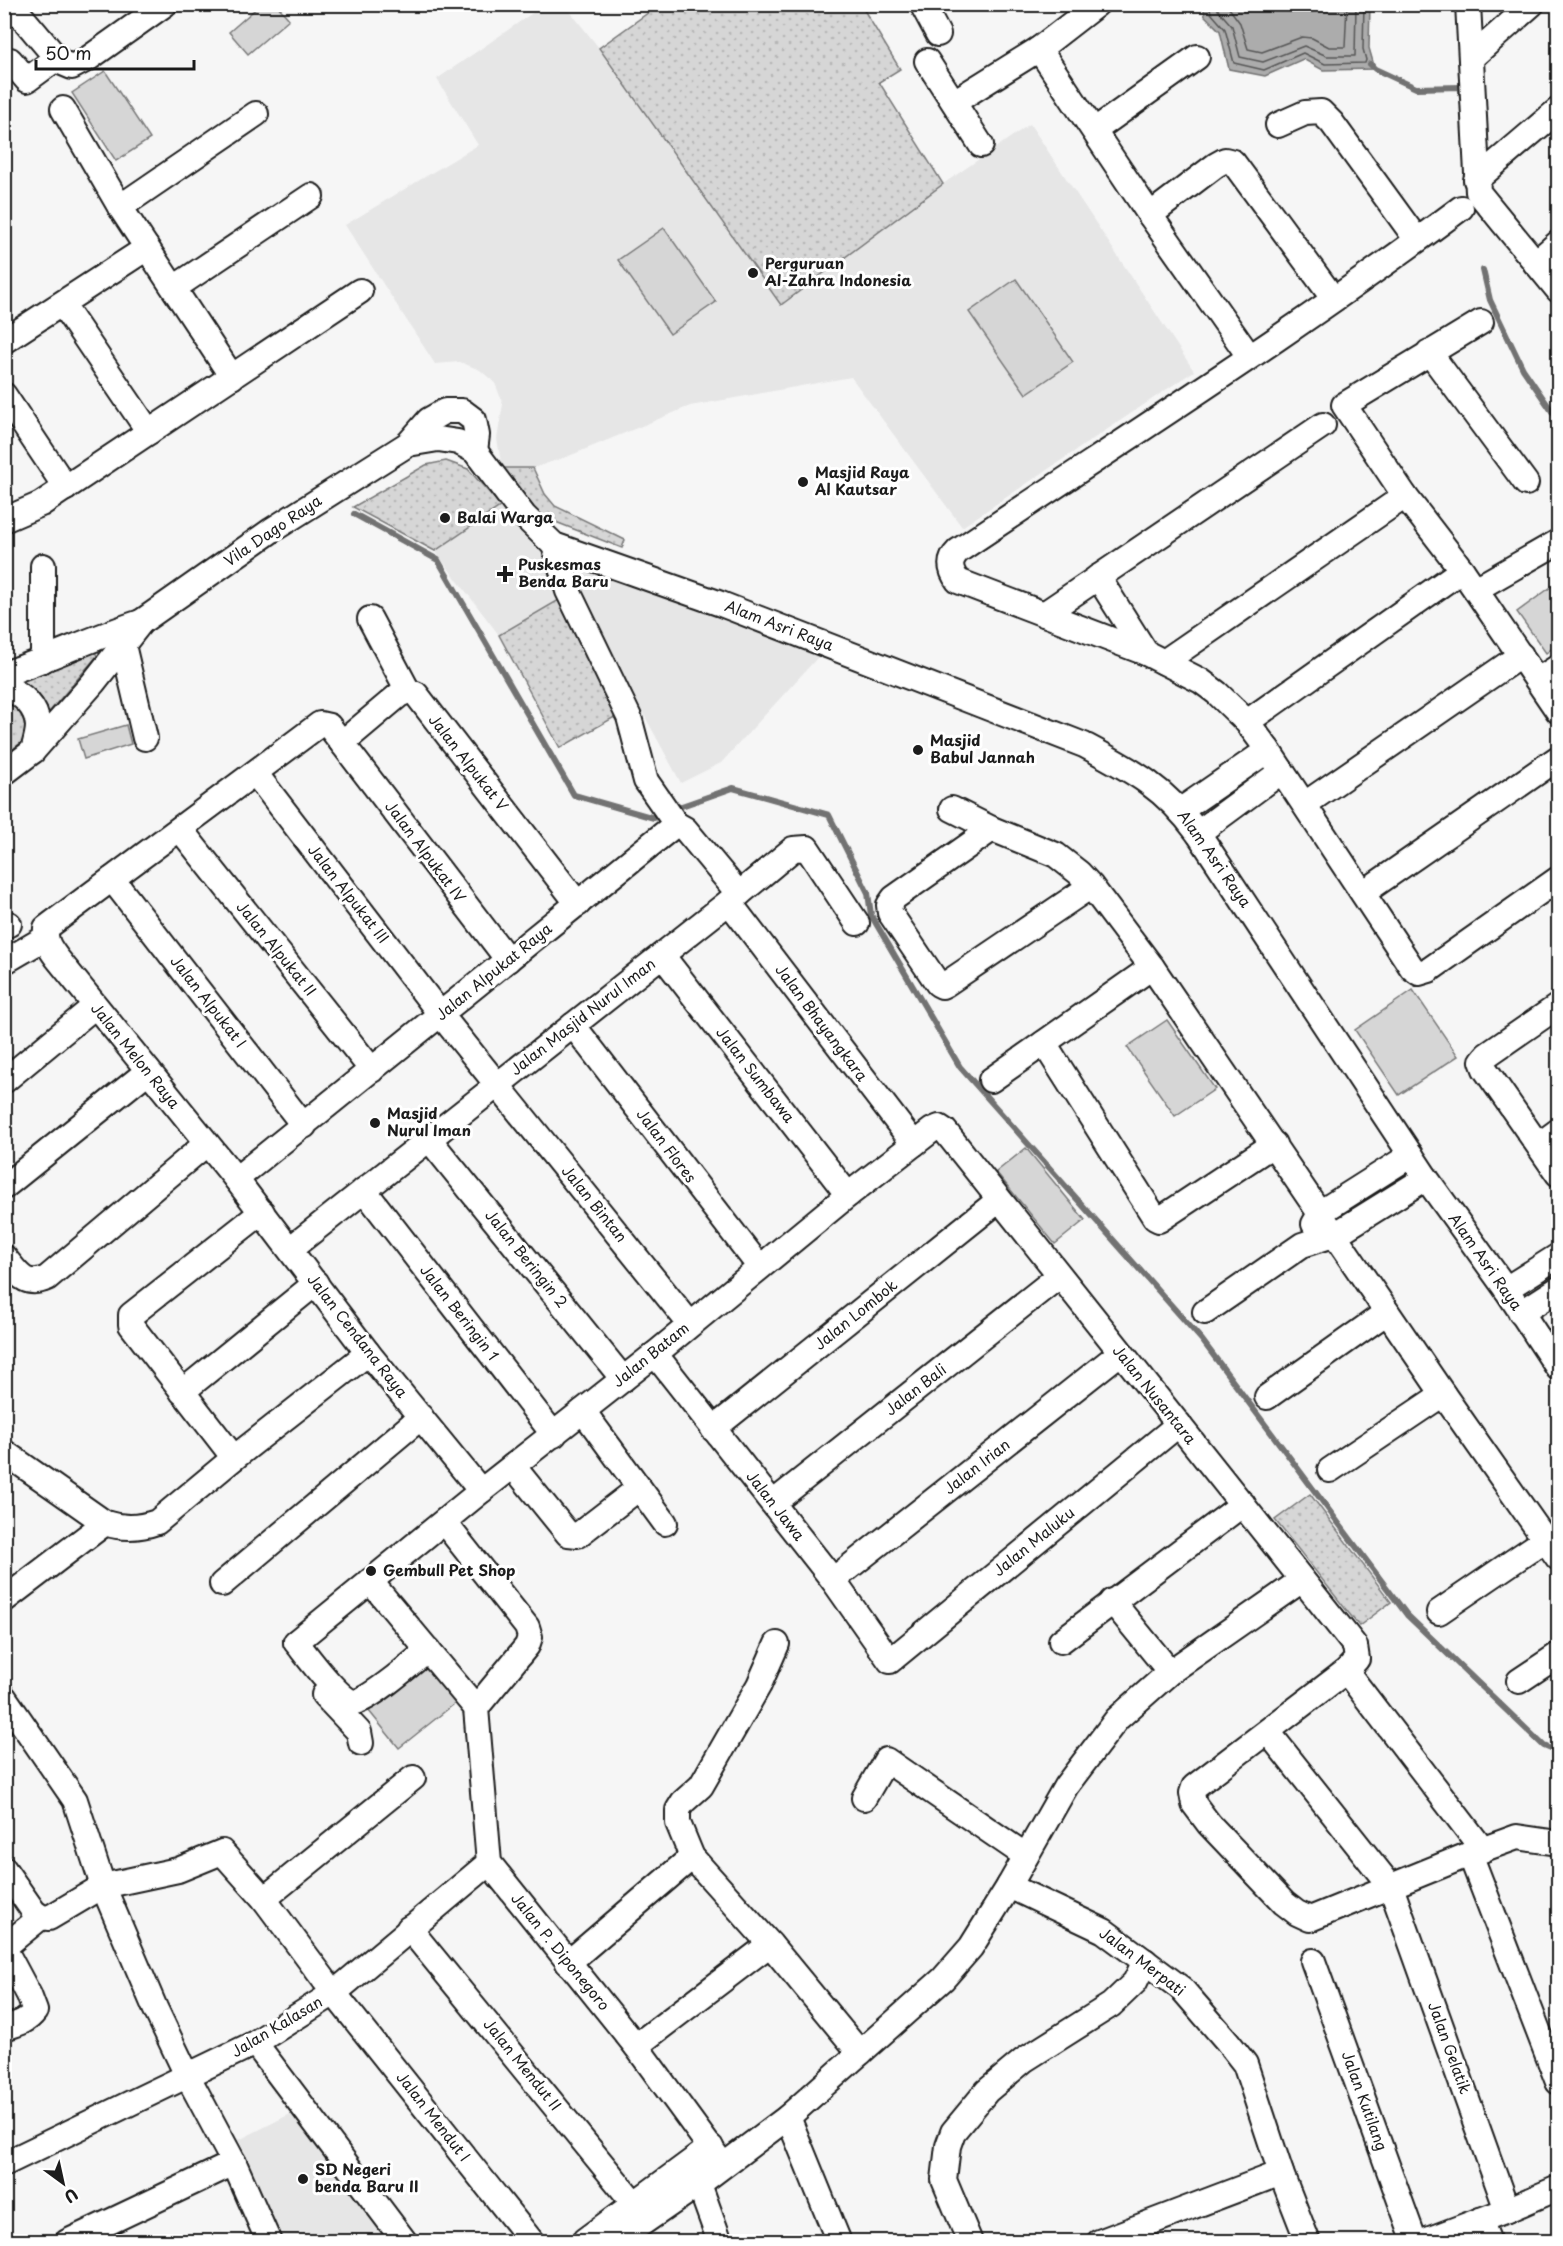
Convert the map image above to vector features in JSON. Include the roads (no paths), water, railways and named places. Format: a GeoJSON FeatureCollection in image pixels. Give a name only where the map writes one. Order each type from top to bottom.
{"type":"FeatureCollection","features":[{"type":"Feature","properties":{"kind":"street"},"geometry":{"type":"LineString","coordinates":[[11,4],[66,67],[77,65],[165,4]]}},
{"type":"Feature","properties":{"kind":"street"},"geometry":{"type":"LineString","coordinates":[[922,4],[938,34]]}},
{"type":"Feature","properties":{"kind":"street"},"geometry":{"type":"LineString","coordinates":[[954,102],[1039,49],[1097,4]]}},
{"type":"Feature","properties":{"kind":"street"},"geometry":{"type":"LineString","coordinates":[[1468,4],[1471,58],[1471,193],[1558,290]]}},
{"type":"Feature","properties":{"kind":"street"},"geometry":{"type":"LineString","coordinates":[[1471,58],[1532,4]]}},
{"type":"Feature","properties":{"kind":"street"},"geometry":{"type":"LineString","coordinates":[[1039,49],[1095,130],[1149,215],[1249,356]]}},
{"type":"Feature","properties":{"kind":"street"},"geometry":{"type":"LineString","coordinates":[[1095,130],[1197,57]]}},
{"type":"Feature","properties":{"kind":"street"},"geometry":{"type":"LineString","coordinates":[[4,64],[10,60],[27,80],[57,58]]}},
{"type":"Feature","properties":{"kind":"street"},"geometry":{"type":"LineString","coordinates":[[927,61],[981,145]]}},
{"type":"Feature","properties":{"kind":"street"},"geometry":{"type":"LineString","coordinates":[[63,109],[120,207],[232,377]]}},
{"type":"Feature","properties":{"kind":"street"},"geometry":{"type":"LineString","coordinates":[[1558,110],[1471,193],[1417,240],[952,557],[952,574],[958,580],[1155,657],[1201,681],[1217,693],[1247,722],[1268,750],[1412,968],[1419,973],[1429,970],[1558,879]]}},
{"type":"Feature","properties":{"kind":"street"},"geometry":{"type":"LineString","coordinates":[[1278,125],[1305,113],[1321,112],[1332,123],[1417,240]]}},
{"type":"Feature","properties":{"kind":"street"},"geometry":{"type":"LineString","coordinates":[[120,207],[256,114]]}},
{"type":"Feature","properties":{"kind":"street"},"geometry":{"type":"LineString","coordinates":[[1149,215],[1216,165],[1225,160],[1233,162],[1333,298]]}},
{"type":"Feature","properties":{"kind":"street"},"geometry":{"type":"LineString","coordinates":[[174,288],[311,196]]}},
{"type":"Feature","properties":{"kind":"street"},"geometry":{"type":"LineString","coordinates":[[1535,263],[1558,243]]}},
{"type":"Feature","properties":{"kind":"street"},"geometry":{"type":"LineString","coordinates":[[4,341],[147,248]]}},
{"type":"Feature","properties":{"kind":"street"},"geometry":{"type":"LineString","coordinates":[[4,520],[41,504],[66,488],[360,291]]}},
{"type":"Feature","properties":{"kind":"street"},"geometry":{"type":"LineString","coordinates":[[62,304],[149,432]]}},
{"type":"Feature","properties":{"kind":"street"},"geometry":{"type":"LineString","coordinates":[[1481,322],[1344,405],[1405,496],[1469,580],[1558,711]]}},
{"type":"Feature","properties":{"kind":"street"},"geometry":{"type":"LineString","coordinates":[[1429,352],[1526,483]]}},
{"type":"Feature","properties":{"kind":"street"},"geometry":{"type":"LineString","coordinates":[[4,395],[66,488]]}},
{"type":"Feature","properties":{"kind":"street","name":"Vila Dago Raya"},"geometry":{"type":"LineString","coordinates":[[4,674],[44,660],[99,636],[141,622],[272,530],[408,444],[429,420],[445,411],[462,411],[474,420],[477,435],[475,451]]}},
{"type":"Feature","properties":{"kind":"street"},"geometry":{"type":"LineString","coordinates":[[1044,614],[1323,425]]}},
{"type":"Feature","properties":{"kind":"street","name":"Alam Asri Raya"},"geometry":{"type":"LineString","coordinates":[[475,451],[524,516],[554,544],[730,607],[1084,745],[1130,769],[1164,794],[1181,810],[1198,833],[1426,1178],[1506,1289],[1558,1368]]}},
{"type":"Feature","properties":{"kind":"street"},"geometry":{"type":"LineString","coordinates":[[1155,657],[1405,496]]}},
{"type":"Feature","properties":{"kind":"street"},"geometry":{"type":"LineString","coordinates":[[1247,722],[1469,580],[1558,542]]}},
{"type":"Feature","properties":{"kind":"street"},"geometry":{"type":"LineString","coordinates":[[554,544],[568,591],[629,717],[646,781],[676,824],[684,829],[734,898]]}},
{"type":"Feature","properties":{"kind":"street"},"geometry":{"type":"LineString","coordinates":[[43,566],[44,660]]}},
{"type":"Feature","properties":{"kind":"street"},"geometry":{"type":"LineString","coordinates":[[1098,577],[1155,657]]}},
{"type":"Feature","properties":{"kind":"street","name":"Jalan Alpukat V"},"geometry":{"type":"LineString","coordinates":[[370,619],[408,691],[416,694],[578,904]]}},
{"type":"Feature","properties":{"kind":"street","name":"Vila Dago Raya"},"geometry":{"type":"LineString","coordinates":[[4,774],[33,750],[93,683],[141,622]]}},
{"type":"Feature","properties":{"kind":"street"},"geometry":{"type":"LineString","coordinates":[[123,645],[145,738]]}},
{"type":"Feature","properties":{"kind":"street"},"geometry":{"type":"LineString","coordinates":[[1305,804],[1521,655]]}},
{"type":"Feature","properties":{"kind":"street"},"geometry":{"type":"LineString","coordinates":[[1538,680],[1558,667]]}},
{"type":"Feature","properties":{"kind":"street"},"geometry":{"type":"LineString","coordinates":[[4,687],[26,699],[35,712],[38,727],[33,750]]}},
{"type":"Feature","properties":{"kind":"street"},"geometry":{"type":"LineString","coordinates":[[342,743],[399,694],[408,691]]}},
{"type":"Feature","properties":{"kind":"street","name":"Jalan Alpukat IV"},"geometry":{"type":"LineString","coordinates":[[255,772],[320,724],[329,726],[508,960]]}},
{"type":"Feature","properties":{"kind":"street"},"geometry":{"type":"LineString","coordinates":[[1181,810],[1268,750]]}},
{"type":"Feature","properties":{"kind":"street"},"geometry":{"type":"LineString","coordinates":[[1363,893],[1558,758]]}},
{"type":"Feature","properties":{"kind":"street"},"geometry":{"type":"LineString","coordinates":[[1198,833],[1282,771]]}},
{"type":"Feature","properties":{"kind":"street"},"geometry":{"type":"LineString","coordinates":[[4,962],[46,933],[112,879],[255,772]]}},
{"type":"Feature","properties":{"kind":"street","name":"Jalan Alpukat III"},"geometry":{"type":"LineString","coordinates":[[255,772],[441,1015],[498,1084]]}},
{"type":"Feature","properties":{"kind":"street"},"geometry":{"type":"LineString","coordinates":[[952,809],[992,829],[1056,855],[1091,886],[1152,967],[1443,1394],[1552,1549],[1439,1612]]}},
{"type":"Feature","properties":{"kind":"street","name":"Jalan Alpukat Raya"},"geometry":{"type":"LineString","coordinates":[[236,1179],[676,824]]}},
{"type":"Feature","properties":{"kind":"street","name":"Jalan Alpukat II"},"geometry":{"type":"LineString","coordinates":[[180,829],[372,1070]]}},
{"type":"Feature","properties":{"kind":"street"},"geometry":{"type":"LineString","coordinates":[[992,829],[894,898],[889,905],[890,913],[938,984],[942,986],[946,984],[1091,886]]}},
{"type":"Feature","properties":{"kind":"street","name":"Jalan Masjid Nurul Iman"},"geometry":{"type":"LineString","coordinates":[[290,1249],[793,849],[807,848],[857,923]]}},
{"type":"Feature","properties":{"kind":"street","name":"Jalan Alpukat I"},"geometry":{"type":"LineString","coordinates":[[112,879],[304,1126]]}},
{"type":"Feature","properties":{"kind":"street","name":"Jalan Bhayangkara"},"geometry":{"type":"LineString","coordinates":[[734,898],[923,1137]]}},
{"type":"Feature","properties":{"kind":"street","name":"Jalan Melon Raya"},"geometry":{"type":"LineString","coordinates":[[46,933],[46,944],[236,1179]]}},
{"type":"Feature","properties":{"kind":"street","name":"Jalan Sumbawa"},"geometry":{"type":"LineString","coordinates":[[662,955],[848,1195]]}},
{"type":"Feature","properties":{"kind":"street"},"geometry":{"type":"LineString","coordinates":[[991,1080],[1152,967]]}},
{"type":"Feature","properties":{"kind":"street"},"geometry":{"type":"LineString","coordinates":[[4,1081],[95,1006]]}},
{"type":"Feature","properties":{"kind":"street"},"geometry":{"type":"LineString","coordinates":[[1558,1006],[1487,1055],[1482,1061],[1485,1069],[1558,1174]]}},
{"type":"Feature","properties":{"kind":"street","name":"Jalan Flores"},"geometry":{"type":"LineString","coordinates":[[573,1025],[759,1266]]}},
{"type":"Feature","properties":{"kind":"street"},"geometry":{"type":"LineString","coordinates":[[1044,1043],[1155,1218],[1159,1220],[1274,1144]]}},
{"type":"Feature","properties":{"kind":"street"},"geometry":{"type":"LineString","coordinates":[[4,1187],[148,1071]]}},
{"type":"Feature","properties":{"kind":"street","name":"Jalan Bintan"},"geometry":{"type":"LineString","coordinates":[[498,1084],[690,1324]]}},
{"type":"Feature","properties":{"kind":"street","name":"Jalan Nusantara"},"geometry":{"type":"LineString","coordinates":[[923,1137],[939,1127],[945,1131],[1120,1353],[1243,1504],[1355,1646],[1357,1659],[1346,1671]]}},
{"type":"Feature","properties":{"kind":"street"},"geometry":{"type":"LineString","coordinates":[[1539,1145],[1558,1131]]}},
{"type":"Feature","properties":{"kind":"street","name":"Jalan Batam"},"geometry":{"type":"LineString","coordinates":[[296,1642],[481,1491],[655,1354],[759,1266],[923,1137]]}},
{"type":"Feature","properties":{"kind":"street","name":"Jalan Beringin 2"},"geometry":{"type":"LineString","coordinates":[[429,1139],[623,1379]]}},
{"type":"Feature","properties":{"kind":"street"},"geometry":{"type":"LineString","coordinates":[[4,1257],[23,1278],[36,1282],[47,1278],[206,1144]]}},
{"type":"Feature","properties":{"kind":"street"},"geometry":{"type":"LineString","coordinates":[[1302,1245],[1321,1212],[1411,1155]]}},
{"type":"Feature","properties":{"kind":"street"},"geometry":{"type":"LineString","coordinates":[[1205,1312],[1302,1245],[1336,1234],[1426,1178]]}},
{"type":"Feature","properties":{"kind":"street","name":"Jalan Cendana Raya"},"geometry":{"type":"LineString","coordinates":[[236,1179],[368,1353],[481,1491]]}},
{"type":"Feature","properties":{"kind":"street","name":"Jalan Beringin 1"},"geometry":{"type":"LineString","coordinates":[[364,1190],[554,1435]]}},
{"type":"Feature","properties":{"kind":"street","name":"Jalan Lombok"},"geometry":{"type":"LineString","coordinates":[[713,1429],[999,1200]]}},
{"type":"Feature","properties":{"kind":"street"},"geometry":{"type":"LineString","coordinates":[[234,1458],[131,1325],[131,1315],[262,1212]]}},
{"type":"Feature","properties":{"kind":"street"},"geometry":{"type":"LineString","coordinates":[[1506,1289],[1558,1256]]}},
{"type":"Feature","properties":{"kind":"street","name":"Jalan Bali"},"geometry":{"type":"LineString","coordinates":[[773,1503],[1059,1276]]}},
{"type":"Feature","properties":{"kind":"street"},"geometry":{"type":"LineString","coordinates":[[182,1392],[316,1283]]}},
{"type":"Feature","properties":{"kind":"street"},"geometry":{"type":"LineString","coordinates":[[1521,1312],[1558,1289]]}},
{"type":"Feature","properties":{"kind":"street"},"geometry":{"type":"LineString","coordinates":[[1267,1396],[1387,1312]]}},
{"type":"Feature","properties":{"kind":"street"},"geometry":{"type":"LineString","coordinates":[[4,1452],[105,1523],[116,1527],[145,1526],[157,1522],[234,1458],[368,1353]]}},
{"type":"Feature","properties":{"kind":"street","name":"Jalan Irian"},"geometry":{"type":"LineString","coordinates":[[833,1580],[1120,1353]]}},
{"type":"Feature","properties":{"kind":"street","name":"Jalan Jawa"},"geometry":{"type":"LineString","coordinates":[[655,1354],[833,1580],[890,1661]]}},
{"type":"Feature","properties":{"kind":"street"},"geometry":{"type":"LineString","coordinates":[[1330,1470],[1443,1394]]}},
{"type":"Feature","properties":{"kind":"street"},"geometry":{"type":"LineString","coordinates":[[583,1411],[665,1522]]}},
{"type":"Feature","properties":{"kind":"street"},"geometry":{"type":"LineString","coordinates":[[222,1584],[421,1417]]}},
{"type":"Feature","properties":{"kind":"street","name":"Jalan Maluku"},"geometry":{"type":"LineString","coordinates":[[890,1661],[1179,1424]]}},
{"type":"Feature","properties":{"kind":"street"},"geometry":{"type":"LineString","coordinates":[[513,1466],[568,1534],[573,1536],[578,1535],[639,1488]]}},
{"type":"Feature","properties":{"kind":"street"},"geometry":{"type":"LineString","coordinates":[[1060,1641],[1243,1504]]}},
{"type":"Feature","properties":{"kind":"street"},"geometry":{"type":"LineString","coordinates":[[444,1522],[527,1627],[530,1637],[527,1646],[476,1708]]}},
{"type":"Feature","properties":{"kind":"street"},"geometry":{"type":"LineString","coordinates":[[4,1600],[105,1523]]}},
{"type":"Feature","properties":{"kind":"street"},"geometry":{"type":"LineString","coordinates":[[581,2241],[634,2203],[788,2117],[944,1979],[971,1947],[1066,1786],[1117,1719],[1170,1672],[1302,1580]]}},
{"type":"Feature","properties":{"kind":"street"},"geometry":{"type":"LineString","coordinates":[[370,1581],[476,1708],[489,1863]]}},
{"type":"Feature","properties":{"kind":"street"},"geometry":{"type":"LineString","coordinates":[[1112,1601],[1170,1672]]}},
{"type":"Feature","properties":{"kind":"street"},"geometry":{"type":"LineString","coordinates":[[296,1642],[349,1702],[355,1703],[369,1696],[428,1650]]}},
{"type":"Feature","properties":{"kind":"street"},"geometry":{"type":"LineString","coordinates":[[296,1642],[292,1653],[295,1663],[359,1732],[361,1743]]}},
{"type":"Feature","properties":{"kind":"street"},"geometry":{"type":"LineString","coordinates":[[777,1644],[759,1685],[701,1786],[683,1802],[678,1810],[678,1822],[682,1837],[692,1857],[770,1944],[860,2053]]}},
{"type":"Feature","properties":{"kind":"street"},"geometry":{"type":"LineString","coordinates":[[1519,1681],[1558,1655]]}},
{"type":"Feature","properties":{"kind":"street"},"geometry":{"type":"LineString","coordinates":[[1558,1843],[1517,1837],[1477,1852],[1310,1919],[1284,1903],[1209,1824],[1194,1803],[1192,1793],[1194,1787],[1346,1671],[1477,1852],[1558,2082]]}},
{"type":"Feature","properties":{"kind":"street"},"geometry":{"type":"LineString","coordinates":[[4,1697],[75,1800],[103,1886],[155,2008],[187,2075],[234,2163],[269,2241]]}},
{"type":"Feature","properties":{"kind":"street","name":"Jalan Gelatik"},"geometry":{"type":"LineString","coordinates":[[1268,1732],[1391,1887],[1507,2210]]}},
{"type":"Feature","properties":{"kind":"street"},"geometry":{"type":"LineString","coordinates":[[864,1798],[886,1760],[1026,1856]]}},
{"type":"Feature","properties":{"kind":"street"},"geometry":{"type":"LineString","coordinates":[[264,1899],[413,1778]]}},
{"type":"Feature","properties":{"kind":"street","name":"Jalan Mendut I"},"geometry":{"type":"LineString","coordinates":[[103,1886],[178,1870],[222,1852],[264,1899],[334,1993],[532,2241]]}},
{"type":"Feature","properties":{"kind":"street"},"geometry":{"type":"LineString","coordinates":[[568,1963],[692,1857]]}},
{"type":"Feature","properties":{"kind":"street","name":"Jalan Kalasan"},"geometry":{"type":"LineString","coordinates":[[4,2164],[255,2043],[334,1993],[489,1863]]}},
{"type":"Feature","properties":{"kind":"street","name":"Jalan P. Diponegoro"},"geometry":{"type":"LineString","coordinates":[[489,1863],[636,2046],[717,2156]]}},
{"type":"Feature","properties":{"kind":"street"},"geometry":{"type":"LineString","coordinates":[[4,1869],[34,1912],[41,1917],[49,1918],[103,1886]]}},
{"type":"Feature","properties":{"kind":"street","name":"Jalan Merpati"},"geometry":{"type":"LineString","coordinates":[[1009,1886],[1104,1931],[1182,1989],[1245,2064],[1281,2173],[1308,2241]]}},
{"type":"Feature","properties":{"kind":"street"},"geometry":{"type":"LineString","coordinates":[[4,2028],[30,2018],[35,2011],[30,1995],[5,1950],[8,1944],[41,1917]]}},
{"type":"Feature","properties":{"kind":"street","name":"Jalan Mendut II"},"geometry":{"type":"LineString","coordinates":[[409,1928],[634,2203]]}},
{"type":"Feature","properties":{"kind":"street"},"geometry":{"type":"LineString","coordinates":[[636,2046],[770,1944]]}},
{"type":"Feature","properties":{"kind":"street"},"geometry":{"type":"LineString","coordinates":[[970,2241],[944,2180],[948,2146],[953,2133],[987,2091],[1024,2060],[1111,2005],[1135,1982],[1145,1961]]}},
{"type":"Feature","properties":{"kind":"street","name":"Jalan Kutilang"},"geometry":{"type":"LineString","coordinates":[[1314,1961],[1415,2241]]}},
{"type":"Feature","properties":{"kind":"street"},"geometry":{"type":"LineString","coordinates":[[255,2043],[405,2241]]}},
{"type":"Feature","properties":{"kind":"street"},"geometry":{"type":"LineString","coordinates":[[788,2117],[840,2241]]}},
{"type":"Feature","properties":{"kind":"street"},"geometry":{"type":"LineString","coordinates":[[615,2241],[699,2184],[717,2156]]}},
{"type":"Feature","properties":{"kind":"street"},"geometry":{"type":"LineString","coordinates":[[67,2241],[234,2163]]}},
{"type":"Feature","properties":{"kind":"street"},"geometry":{"type":"LineString","coordinates":[[1099,2241],[1281,2173]]}},
{"type":"Feature","properties":{"kind":"street"},"geometry":{"type":"LineString","coordinates":[[699,2184],[720,2241]]}},
{"type":"Feature","properties":{"kind":"street"},"geometry":{"type":"LineString","coordinates":[[1422,2241],[1484,2230],[1507,2210],[1558,2188]]}},
{"type":"Feature","properties":{"kind":"water"},"geometry":{"type":"Polygon","coordinates":[[[1203,5],[1370,5],[1369,48],[1375,69],[1323,70],[1303,59],[1265,76],[1229,69],[1220,31],[1205,16],[1203,5]]]}},
{"type":"Feature","properties":{"kind":"waterway"},"geometry":{"type":"LineString","coordinates":[[1370,64],[1375,69],[1416,88],[1461,87],[1461,93]]}},
{"type":"Feature","properties":{"kind":"waterway"},"geometry":{"type":"LineString","coordinates":[[1483,270],[1490,300],[1523,369],[1558,420]]}},
{"type":"Feature","properties":{"kind":"waterway"},"geometry":{"type":"LineString","coordinates":[[354,514],[438,560],[574,795],[654,818],[664,814]]}},
{"type":"Feature","properties":{"kind":"waterway"},"geometry":{"type":"LineString","coordinates":[[673,809],[733,788],[829,815],[868,893],[871,915],[960,1067],[1202,1340],[1407,1615],[1544,1746],[1558,1752]]}},
{"type":"Feature","properties":{"kind":"place","name":"Perguruan Al-Zahra Indonesia"},"geometry":{"type":"Point","coordinates":[753,273]}},
{"type":"Feature","properties":{"kind":"place","name":"Masjid Raya Al Kautsar"},"geometry":{"type":"Point","coordinates":[803,482]}},
{"type":"Feature","properties":{"kind":"place","name":"Balai Warga"},"geometry":{"type":"Point","coordinates":[445,518]}},
{"type":"Feature","properties":{"kind":"place","name":"Puskesmas Benda Baru"},"geometry":{"type":"Point","coordinates":[505,574]}},
{"type":"Feature","properties":{"kind":"place","name":"Masjid Babul Jannah"},"geometry":{"type":"Point","coordinates":[918,750]}},
{"type":"Feature","properties":{"kind":"place","name":"Masjid Nurul Iman"},"geometry":{"type":"Point","coordinates":[375,1123]}},
{"type":"Feature","properties":{"kind":"place","name":"Gembull Pet Shop"},"geometry":{"type":"Point","coordinates":[371,1571]}},
{"type":"Feature","properties":{"kind":"place","name":"SD Negeri benda Baru II"},"geometry":{"type":"Point","coordinates":[303,2179]}}]}
